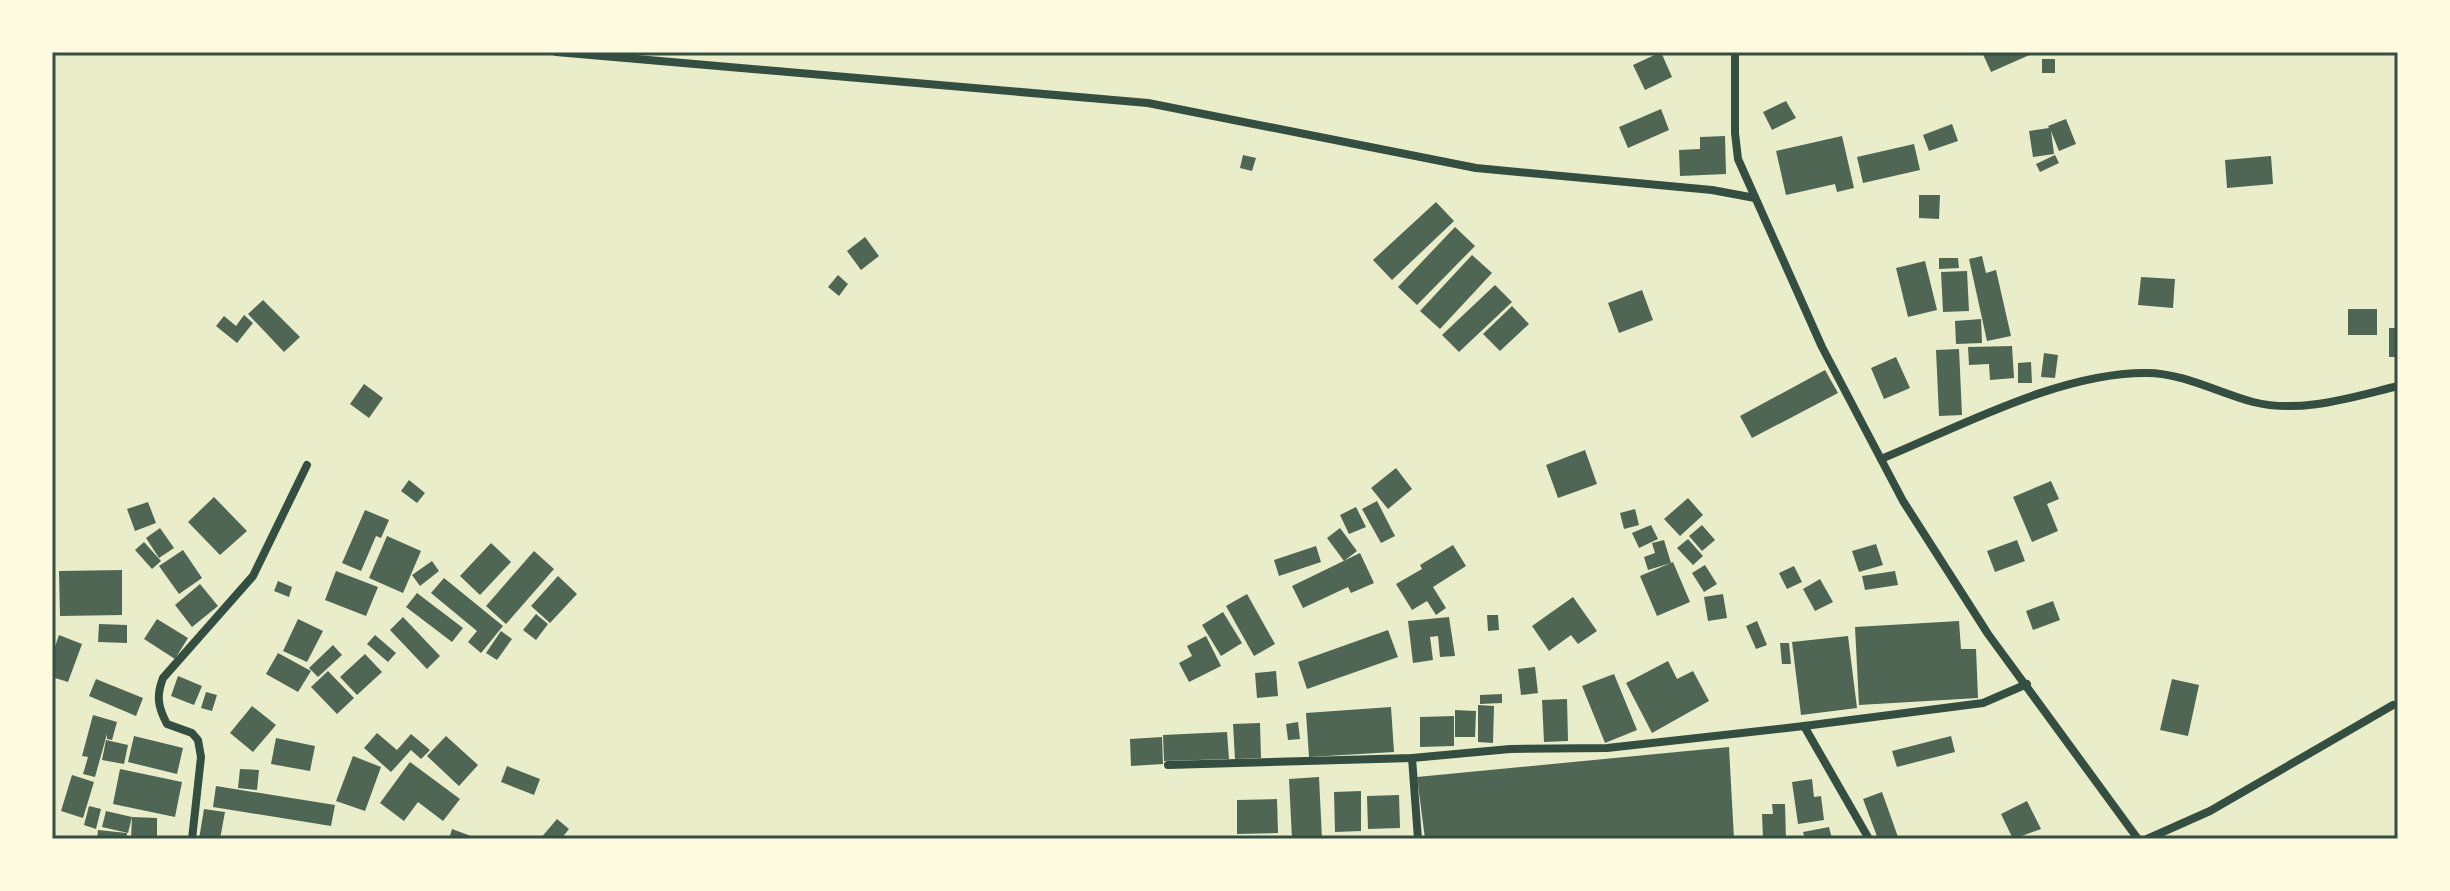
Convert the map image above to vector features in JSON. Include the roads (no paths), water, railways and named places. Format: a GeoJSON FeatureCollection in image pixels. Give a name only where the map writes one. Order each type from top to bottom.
{"type":"FeatureCollection","features":[{"type":"Feature","properties":{"kind":"street"},"geometry":{"type":"LineString","coordinates":[[556,52],[1148,103],[1476,168],[1712,190],[1755,198]]}},
{"type":"Feature","properties":{"kind":"street"},"geometry":{"type":"LineString","coordinates":[[1735,52],[1738,159],[1822,347],[1903,501],[1988,634],[2138,839]]}},
{"type":"Feature","properties":{"kind":"street"},"geometry":{"type":"LineString","coordinates":[[1881,459],[2045,391],[2112,375],[2150,373],[2178,378],[2256,403],[2282,405],[2314,405],[2398,386]]}},
{"type":"Feature","properties":{"kind":"street"},"geometry":{"type":"LineString","coordinates":[[192,839],[200,749],[192,733],[167,724],[157,697],[159,686],[253,576],[307,465]]}},
{"type":"Feature","properties":{"kind":"street"},"geometry":{"type":"LineString","coordinates":[[1168,765],[1412,758],[1510,749],[1607,748],[1983,703],[2027,684]]}},
{"type":"Feature","properties":{"kind":"street"},"geometry":{"type":"LineString","coordinates":[[2147,839],[2210,811],[2393,705]]}},
{"type":"Feature","properties":{"kind":"street"},"geometry":{"type":"LineString","coordinates":[[1804,726],[1869,839]]}},
{"type":"Feature","properties":{"kind":"street"},"geometry":{"type":"LineString","coordinates":[[1412,758],[1418,839]]}}]}
